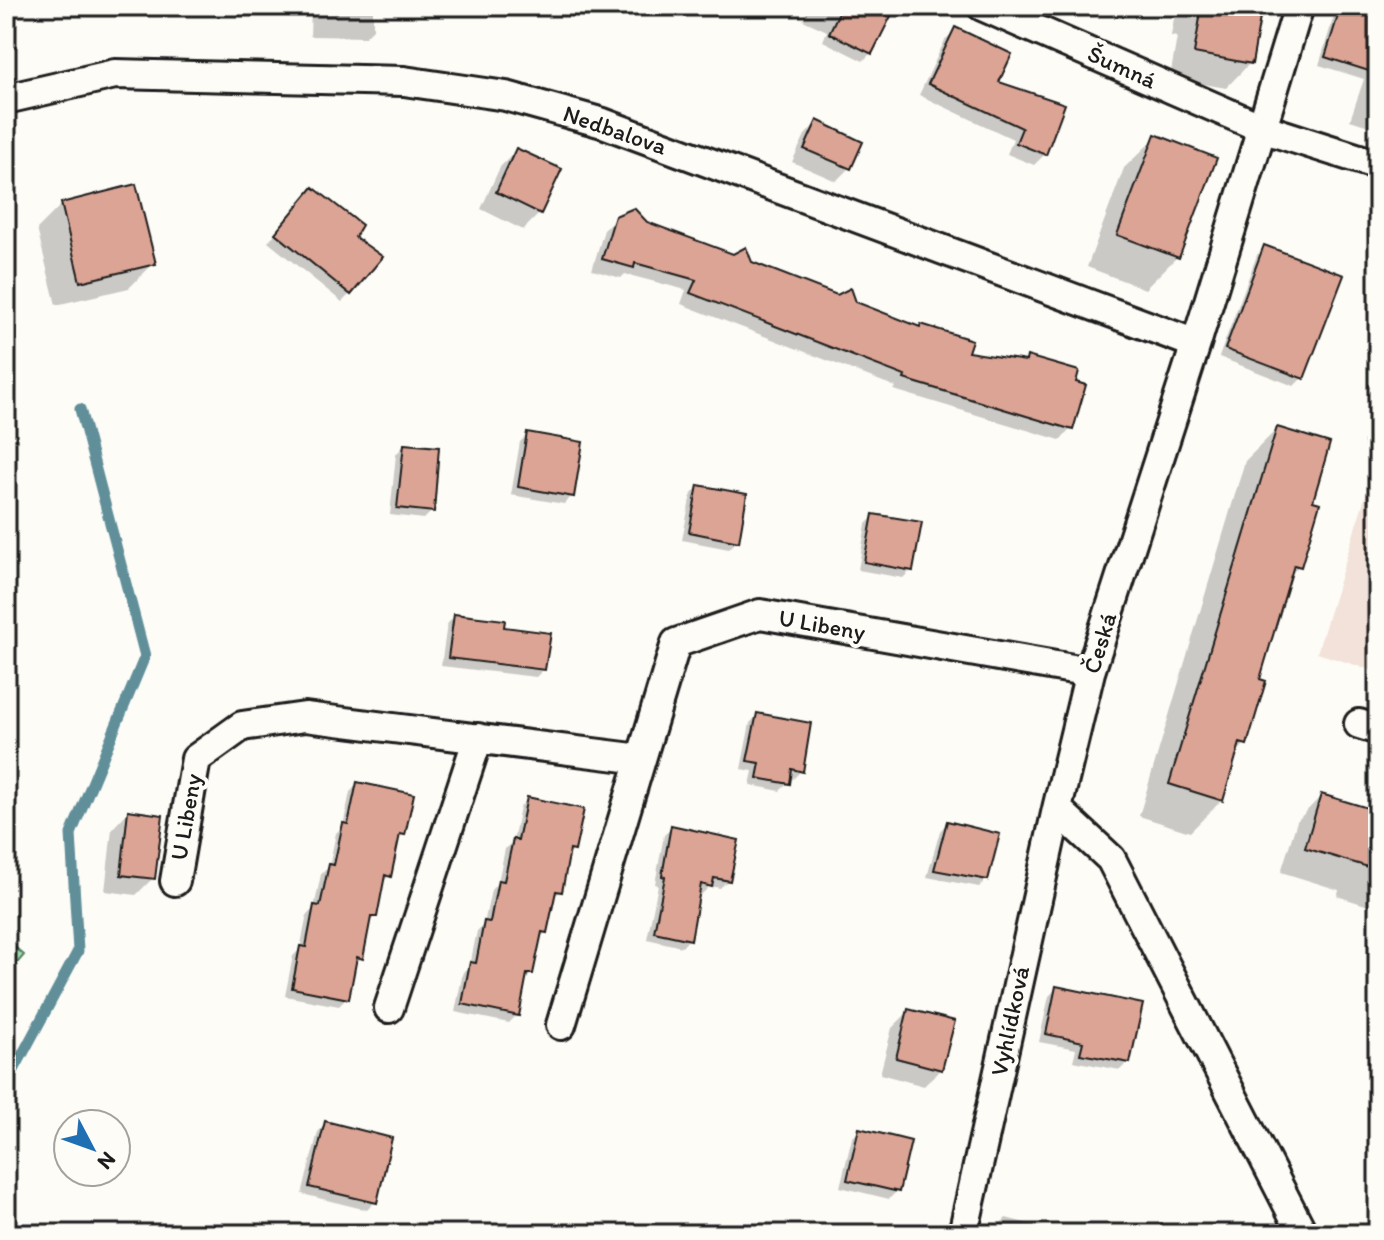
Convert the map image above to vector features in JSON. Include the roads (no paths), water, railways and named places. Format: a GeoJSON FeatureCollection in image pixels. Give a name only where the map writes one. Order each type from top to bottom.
{"type":"FeatureCollection","features":[{"type":"Feature","properties":{"kind":"street","name":"Šumná"},"geometry":{"type":"LineString","coordinates":[[982,6],[1262,128],[1378,165]]}},
{"type":"Feature","properties":{"kind":"street","name":"Česká"},"geometry":{"type":"LineString","coordinates":[[1057,809],[1090,672],[1196,344],[1299,6]]}},
{"type":"Feature","properties":{"kind":"street","name":"Nedbalova"},"geometry":{"type":"LineString","coordinates":[[6,99],[115,74],[404,81],[506,96],[603,123],[1196,344]]}},
{"type":"Feature","properties":{"kind":"street","name":"U Libeny"},"geometry":{"type":"LineString","coordinates":[[561,1025],[676,643],[760,614],[1090,672]]}},
{"type":"Feature","properties":{"kind":"street","name":"U Libeny"},"geometry":{"type":"LineString","coordinates":[[175,881],[196,759],[242,726],[305,717],[641,759]]}},
{"type":"Feature","properties":{"kind":"street"},"geometry":{"type":"LineString","coordinates":[[389,1008],[478,738]]}},
{"type":"Feature","properties":{"kind":"street","name":"Vyhlídková"},"geometry":{"type":"LineString","coordinates":[[963,1234],[1057,809]]}},
{"type":"Feature","properties":{"kind":"street"},"geometry":{"type":"LineString","coordinates":[[1057,809],[1111,859],[1303,1234]]}},
{"type":"Feature","properties":{"kind":"waterway"},"geometry":{"type":"LineString","coordinates":[[6,1085],[78,951],[71,834],[145,656],[80,409]]}}]}
